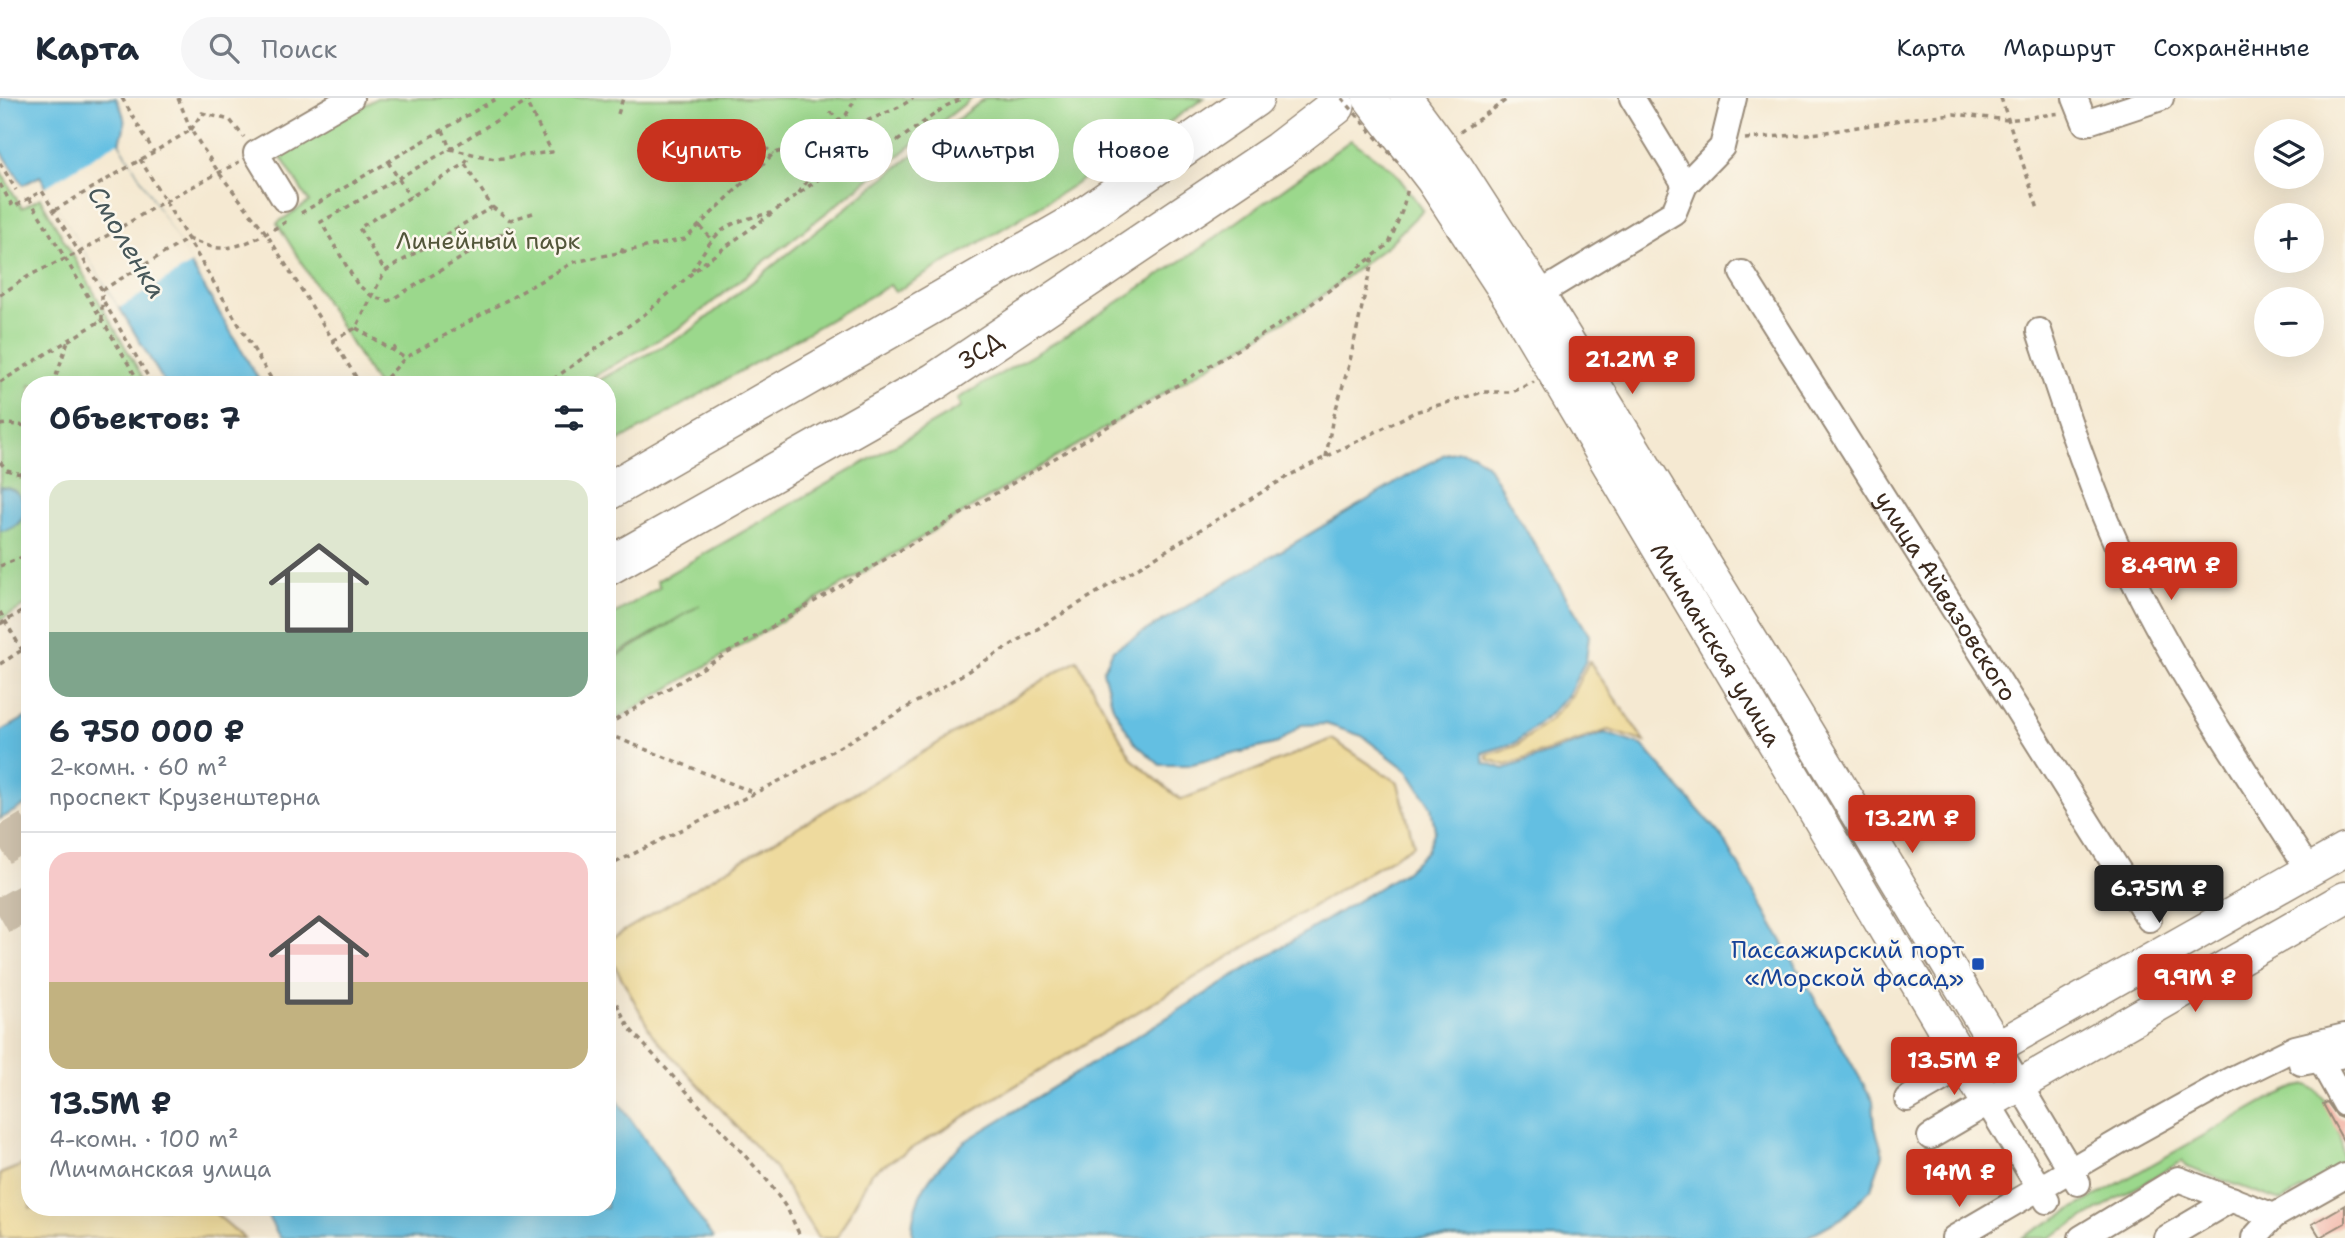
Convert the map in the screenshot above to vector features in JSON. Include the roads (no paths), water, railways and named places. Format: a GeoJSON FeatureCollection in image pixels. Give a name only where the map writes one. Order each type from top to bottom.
{"type":"FeatureCollection","features":[{"type":"Feature","properties":{"kind":"highway"},"geometry":{"type":"LineString","coordinates":[[616,487],[1071,225],[1255,98]]}},
{"type":"Feature","properties":{"kind":"highway","name":"ЗСД"},"geometry":{"type":"LineString","coordinates":[[616,562],[934,382],[1349,101]]}},
{"type":"Feature","properties":{"kind":"main road","name":"Мичманская улица"},"geometry":{"type":"LineString","coordinates":[[1406,98],[1424,153],[1473,240],[1988,1103]]}},
{"type":"Feature","properties":{"kind":"main road","name":"Мичманская улица"},"geometry":{"type":"LineString","coordinates":[[1349,101],[1424,153],[1539,294],[1997,1047]]}},
{"type":"Feature","properties":{"kind":"main road"},"geometry":{"type":"LineString","coordinates":[[1997,1047],[2345,850]]}},
{"type":"Feature","properties":{"kind":"main road"},"geometry":{"type":"LineString","coordinates":[[1988,1103],[2345,898]]}},
{"type":"Feature","properties":{"kind":"street"},"geometry":{"type":"LineString","coordinates":[[284,198],[256,153],[351,98]]}},
{"type":"Feature","properties":{"kind":"street"},"geometry":{"type":"LineString","coordinates":[[1632,98],[1685,184]]}},
{"type":"Feature","properties":{"kind":"street"},"geometry":{"type":"LineString","coordinates":[[1539,294],[1674,212],[1685,184],[1722,147],[1734,98]]}},
{"type":"Feature","properties":{"kind":"street"},"geometry":{"type":"LineString","coordinates":[[2080,111],[2161,98]]}},
{"type":"Feature","properties":{"kind":"street","name":"улица Айвазовского"},"geometry":{"type":"LineString","coordinates":[[1742,273],[2149,919]]}},
{"type":"Feature","properties":{"kind":"street"},"geometry":{"type":"LineString","coordinates":[[2039,331],[2086,471],[2127,567],[2197,693],[2308,869]]}},
{"type":"Feature","properties":{"kind":"street"},"geometry":{"type":"LineString","coordinates":[[1954,1238],[2043,1195],[2345,1036]]}},
{"type":"Feature","properties":{"kind":"street"},"geometry":{"type":"LineString","coordinates":[[1908,1099],[1997,1047]]}},
{"type":"Feature","properties":{"kind":"street","name":"Мичманская улица"},"geometry":{"type":"LineString","coordinates":[[1997,1047],[2074,1177]]}},
{"type":"Feature","properties":{"kind":"street"},"geometry":{"type":"LineString","coordinates":[[2318,1051],[2345,1055]]}},
{"type":"Feature","properties":{"kind":"street"},"geometry":{"type":"LineString","coordinates":[[2318,1051],[2345,1104]]}},
{"type":"Feature","properties":{"kind":"street"},"geometry":{"type":"LineString","coordinates":[[1930,1137],[1988,1103]]}},
{"type":"Feature","properties":{"kind":"street","name":"Мичманская улица"},"geometry":{"type":"LineString","coordinates":[[1988,1103],[2043,1195]]}},
{"type":"Feature","properties":{"kind":"street"},"geometry":{"type":"LineString","coordinates":[[2254,1238],[2274,1216],[2345,1176]]}},
{"type":"Feature","properties":{"kind":"street"},"geometry":{"type":"LineString","coordinates":[[2081,1238],[2178,1180],[2274,1216]]}},
{"type":"Feature","properties":{"kind":"street"},"geometry":{"type":"LineString","coordinates":[[1985,1238],[2043,1195]]}},
{"type":"Feature","properties":{"kind":"street"},"geometry":{"type":"LineString","coordinates":[[2165,1238],[2232,1199]]}},
{"type":"Feature","properties":{"kind":"water","name":"Смоленка"},"geometry":{"type":"Polygon","coordinates":[[[0,98],[116,98],[124,120],[124,130],[119,143],[257,376],[161,376],[40,176],[23,185],[0,149],[0,98]]]}},
{"type":"Feature","properties":{"kind":"water"},"geometry":{"type":"Polygon","coordinates":[[[1459,451],[1473,454],[1487,465],[1589,635],[1586,660],[1568,695],[1547,717],[1515,743],[1482,753],[1484,762],[1504,769],[1605,733],[1643,746],[1723,838],[1873,1101],[1875,1127],[1883,1154],[1871,1189],[1842,1218],[1805,1238],[912,1238],[915,1208],[920,1195],[934,1173],[964,1142],[1406,871],[1427,851],[1435,830],[1431,807],[1408,771],[1362,736],[1326,724],[1301,725],[1278,743],[1188,765],[1160,765],[1134,742],[1113,707],[1103,671],[1113,650],[1445,454],[1459,451]]]}},
{"type":"Feature","properties":{"kind":"water"},"geometry":{"type":"Polygon","coordinates":[[[0,487],[11,489],[21,498],[21,519],[11,529],[0,531],[0,487]]]}},
{"type":"Feature","properties":{"kind":"water"},"geometry":{"type":"Polygon","coordinates":[[[21,720],[21,807],[0,819],[0,732],[21,720]]]}},
{"type":"Feature","properties":{"kind":"water"},"geometry":{"type":"Polygon","coordinates":[[[616,1098],[713,1238],[280,1238],[268,1216],[616,1216],[616,1098]]]}},
{"type":"Feature","properties":{"kind":"tunnel"},"geometry":{"type":"LineString","coordinates":[[0,847],[21,834]]}},
{"type":"Feature","properties":{"kind":"tunnel"},"geometry":{"type":"LineString","coordinates":[[0,917],[21,905]]}},
{"type":"Feature","properties":{"kind":"place","name":"Пассажирский порт «Морской фасад»"},"geometry":{"type":"Point","coordinates":[1978,964]}},
{"type":"Feature","properties":{"kind":"park label","name":"Линейный парк"},"geometry":{"type":"Point","coordinates":[488,241]}}]}
